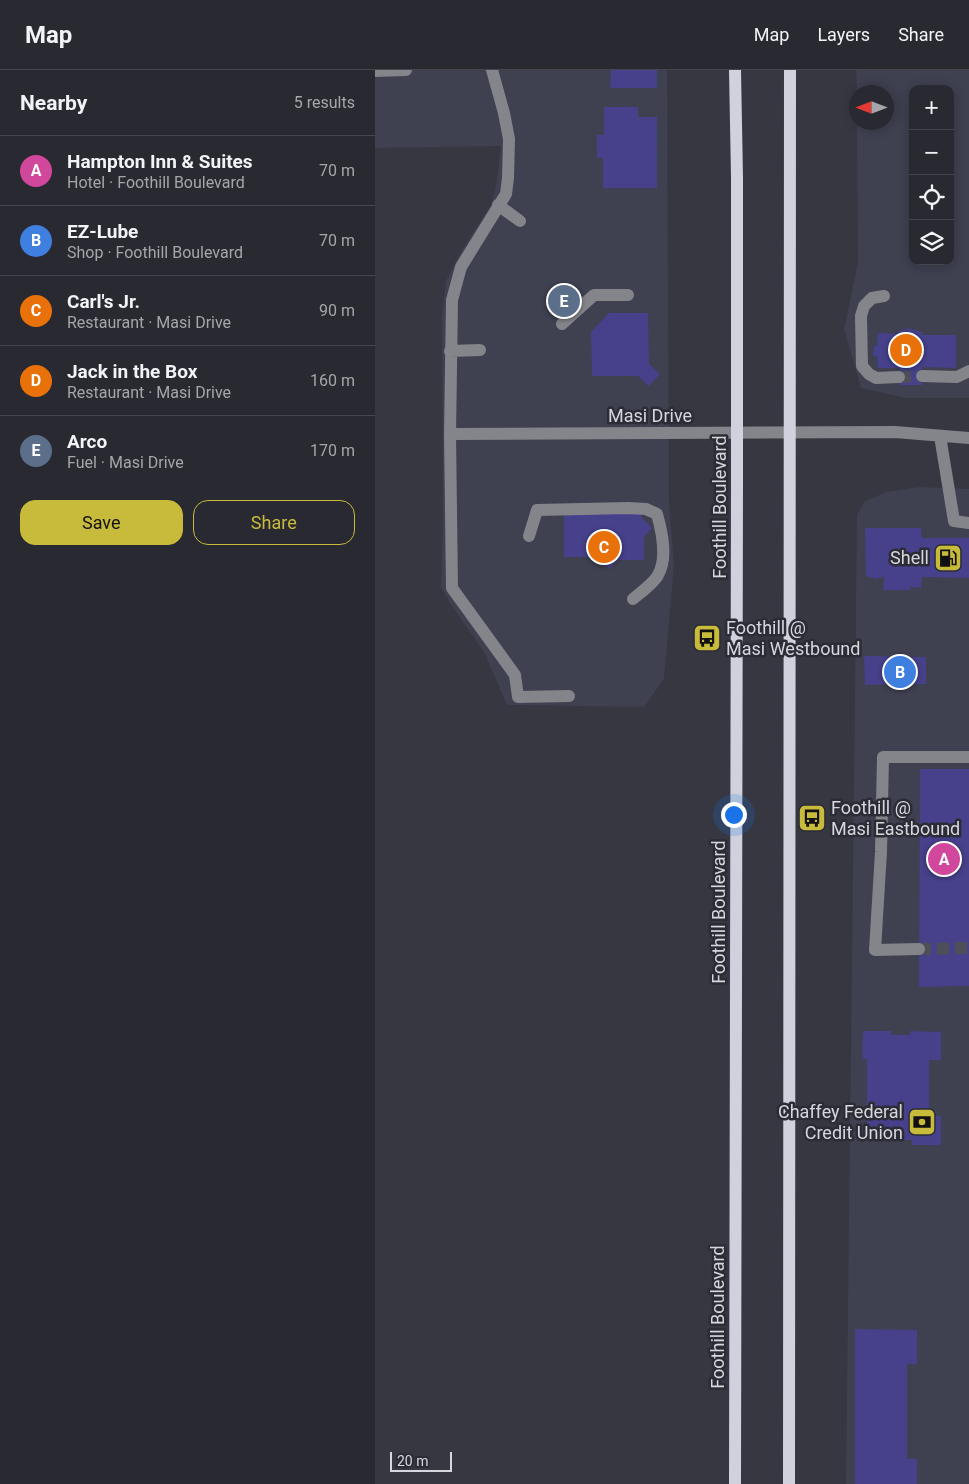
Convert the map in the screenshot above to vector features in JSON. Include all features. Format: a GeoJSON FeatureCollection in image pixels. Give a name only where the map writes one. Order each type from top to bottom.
{"type":"FeatureCollection","features":[{"type":"Feature","properties":{"kind":"main road","name":"Foothill Boulevard"},"geometry":{"type":"LineString","coordinates":[[735,70],[737,178],[735,1484]]}},
{"type":"Feature","properties":{"kind":"main road"},"geometry":{"type":"LineString","coordinates":[[789,1484],[790,70]]}},
{"type":"Feature","properties":{"kind":"street"},"geometry":{"type":"LineString","coordinates":[[375,71],[406,70]]}},
{"type":"Feature","properties":{"kind":"street"},"geometry":{"type":"LineString","coordinates":[[492,70],[509,139],[508,178],[506,194],[461,267],[452,300],[450,351],[452,588],[515,675],[517,697],[569,696]]}},
{"type":"Feature","properties":{"kind":"street"},"geometry":{"type":"LineString","coordinates":[[498,205],[520,221]]}},
{"type":"Feature","properties":{"kind":"street"},"geometry":{"type":"LineString","coordinates":[[561,324],[594,295],[627,295]]}},
{"type":"Feature","properties":{"kind":"street"},"geometry":{"type":"LineString","coordinates":[[884,296],[872,298],[864,306],[861,316],[862,366],[869,374],[876,378],[899,377]]}},
{"type":"Feature","properties":{"kind":"street"},"geometry":{"type":"LineString","coordinates":[[450,351],[480,350]]}},
{"type":"Feature","properties":{"kind":"street"},"geometry":{"type":"LineString","coordinates":[[922,376],[957,377],[969,372]]}},
{"type":"Feature","properties":{"kind":"street","name":"Masi Drive"},"geometry":{"type":"LineString","coordinates":[[450,434],[895,432],[969,438]]}},
{"type":"Feature","properties":{"kind":"street"},"geometry":{"type":"LineString","coordinates":[[940,436],[954,521],[969,523]]}},
{"type":"Feature","properties":{"kind":"street"},"geometry":{"type":"LineString","coordinates":[[529,536],[537,510],[627,508],[646,509],[657,514],[662,532],[663,559],[658,576],[633,599]]}},
{"type":"Feature","properties":{"kind":"street"},"geometry":{"type":"LineString","coordinates":[[919,949],[875,950],[881,852],[883,756],[969,757]]}},
{"type":"Feature","properties":{"kind":"shaded area"},"geometry":{"type":"Polygon","coordinates":[[[375,70],[667,70],[669,500],[674,565],[664,679],[644,707],[507,705],[484,652],[441,587],[443,527],[442,316],[446,281],[462,250],[491,205],[496,187],[501,146],[375,148],[375,70]]]}},
{"type":"Feature","properties":{"kind":"shaded area"},"geometry":{"type":"Polygon","coordinates":[[[856,70],[969,70],[969,398],[905,398],[861,388],[844,329],[858,263],[857,130],[894,130],[894,85],[857,85],[856,70]]]}},
{"type":"Feature","properties":{"kind":"shaded area"},"geometry":{"type":"Polygon","coordinates":[[[920,487],[969,489],[969,1484],[846,1484],[857,515],[864,502],[886,492],[920,487]]]}},
{"type":"Feature","properties":{"kind":"building"},"geometry":{"type":"Polygon","coordinates":[[[611,70],[657,70],[657,88],[610,88],[611,70]]]}},
{"type":"Feature","properties":{"kind":"building"},"geometry":{"type":"Polygon","coordinates":[[[604,107],[638,107],[638,117],[657,117],[657,188],[603,188],[603,158],[597,158],[597,135],[604,135],[604,107]]]}},
{"type":"Feature","properties":{"kind":"building"},"geometry":{"type":"Polygon","coordinates":[[[609,313],[648,313],[649,364],[660,374],[649,386],[638,376],[592,376],[591,332],[609,313]]]}},
{"type":"Feature","properties":{"kind":"building"},"geometry":{"type":"Polygon","coordinates":[[[909,328],[922,332],[922,335],[956,335],[956,368],[922,367],[922,385],[899,385],[899,368],[878,368],[877,356],[873,356],[874,346],[877,346],[878,333],[898,334],[898,331],[909,328]]]}},
{"type":"Feature","properties":{"kind":"building"},"geometry":{"type":"Polygon","coordinates":[[[564,514],[641,514],[641,517],[652,528],[644,537],[644,560],[618,560],[609,569],[597,557],[564,557],[564,514]]]}},
{"type":"Feature","properties":{"kind":"building"},"geometry":{"type":"Polygon","coordinates":[[[865,528],[921,528],[922,538],[969,538],[969,578],[922,577],[921,588],[910,587],[910,590],[883,590],[884,576],[877,579],[866,576],[865,528]]]}},
{"type":"Feature","properties":{"kind":"building"},"geometry":{"type":"Polygon","coordinates":[[[864,656],[926,657],[926,684],[865,685],[864,656]]]}},
{"type":"Feature","properties":{"kind":"building"},"geometry":{"type":"Polygon","coordinates":[[[920,769],[969,769],[969,986],[919,987],[920,769]]]}},
{"type":"Feature","properties":{"kind":"building"},"geometry":{"type":"Polygon","coordinates":[[[863,1031],[891,1031],[891,1035],[910,1035],[910,1031],[941,1032],[941,1060],[929,1060],[929,1116],[941,1116],[941,1145],[912,1145],[912,1140],[867,1140],[867,1059],[862,1059],[863,1031]]]}},
{"type":"Feature","properties":{"kind":"building"},"geometry":{"type":"Polygon","coordinates":[[[855,1329],[917,1330],[917,1364],[907,1364],[907,1459],[917,1459],[917,1484],[855,1484],[855,1329]]]}},
{"type":"Feature","properties":{"kind":"tunnel"},"geometry":{"type":"LineString","coordinates":[[899,377],[922,376]]}},
{"type":"Feature","properties":{"kind":"tunnel"},"geometry":{"type":"LineString","coordinates":[[919,949],[969,948]]}},
{"type":"Feature","properties":{"kind":"place","name":"Arco"},"geometry":{"type":"Point","coordinates":[564,301]}},
{"type":"Feature","properties":{"kind":"place","name":"Jack in the Box"},"geometry":{"type":"Point","coordinates":[906,350]}},
{"type":"Feature","properties":{"kind":"place","name":"Carl's Jr."},"geometry":{"type":"Point","coordinates":[604,547]}},
{"type":"Feature","properties":{"kind":"place","name":"Shell"},"geometry":{"type":"Point","coordinates":[948,558]}},
{"type":"Feature","properties":{"kind":"place","name":"Foothill @ Masi Westbound"},"geometry":{"type":"Point","coordinates":[707,638]}},
{"type":"Feature","properties":{"kind":"place","name":"EZ-Lube"},"geometry":{"type":"Point","coordinates":[900,672]}},
{"type":"Feature","properties":{"kind":"place","name":"Foothill @ Masi Eastbound"},"geometry":{"type":"Point","coordinates":[812,818]}},
{"type":"Feature","properties":{"kind":"place","name":"Hampton Inn & Suites"},"geometry":{"type":"Point","coordinates":[944,859]}},
{"type":"Feature","properties":{"kind":"place","name":"Chaffey Federal Credit Union"},"geometry":{"type":"Point","coordinates":[922,1122]}}]}
